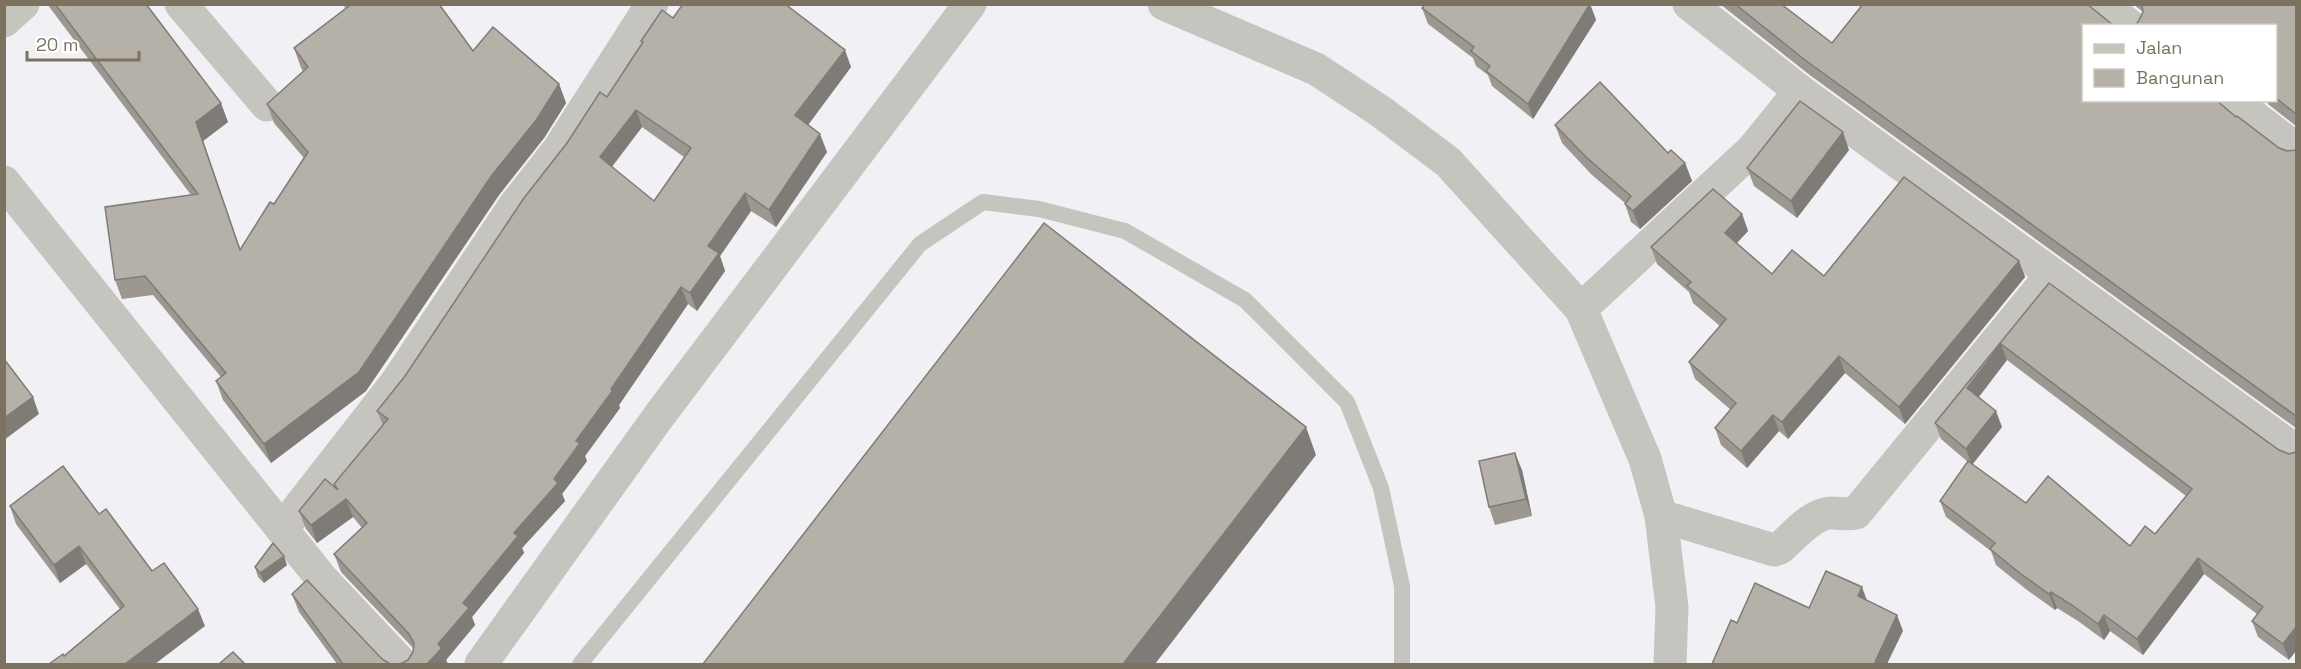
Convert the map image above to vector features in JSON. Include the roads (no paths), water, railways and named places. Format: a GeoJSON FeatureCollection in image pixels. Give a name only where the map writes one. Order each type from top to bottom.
{"type":"FeatureCollection","features":[{"type":"Feature","properties":{"kind":"street"},"geometry":{"type":"LineString","coordinates":[[4,21],[23,4]]}},
{"type":"Feature","properties":{"kind":"street"},"geometry":{"type":"LineString","coordinates":[[181,4],[267,105]]}},
{"type":"Feature","properties":{"kind":"street"},"geometry":{"type":"LineString","coordinates":[[282,529],[396,383],[515,205],[559,149],[652,4]]}},
{"type":"Feature","properties":{"kind":"street"},"geometry":{"type":"LineString","coordinates":[[481,664],[659,417],[970,4]]}},
{"type":"Feature","properties":{"kind":"street"},"geometry":{"type":"LineString","coordinates":[[1164,4],[1316,69],[1380,111],[1448,162],[1581,309],[1645,459],[1661,516],[1672,607],[1670,664]]}},
{"type":"Feature","properties":{"kind":"street"},"geometry":{"type":"LineString","coordinates":[[1689,4],[1800,91],[2296,451]]}},
{"type":"Feature","properties":{"kind":"street"},"geometry":{"type":"LineString","coordinates":[[2102,4],[2127,24]]}},
{"type":"Feature","properties":{"kind":"street"},"geometry":{"type":"LineString","coordinates":[[1581,309],[1753,149],[1800,91]]}},
{"type":"Feature","properties":{"kind":"street"},"geometry":{"type":"LineString","coordinates":[[2235,102],[2296,148]]}},
{"type":"Feature","properties":{"kind":"street"},"geometry":{"type":"LineString","coordinates":[[4,182],[322,579],[402,664]]}},
{"type":"Feature","properties":{"kind":"street"},"geometry":{"type":"LineString","coordinates":[[1661,516],[1774,550],[1780,548],[1820,515],[1830,512],[1848,515],[1856,513],[2052,274]]}},
{"type":"Feature","properties":{"kind":"lane"},"geometry":{"type":"LineString","coordinates":[[580,664],[920,244],[983,202],[1039,209],[1125,231],[1245,300],[1347,402],[1381,488],[1402,586],[1402,664]]}}]}
